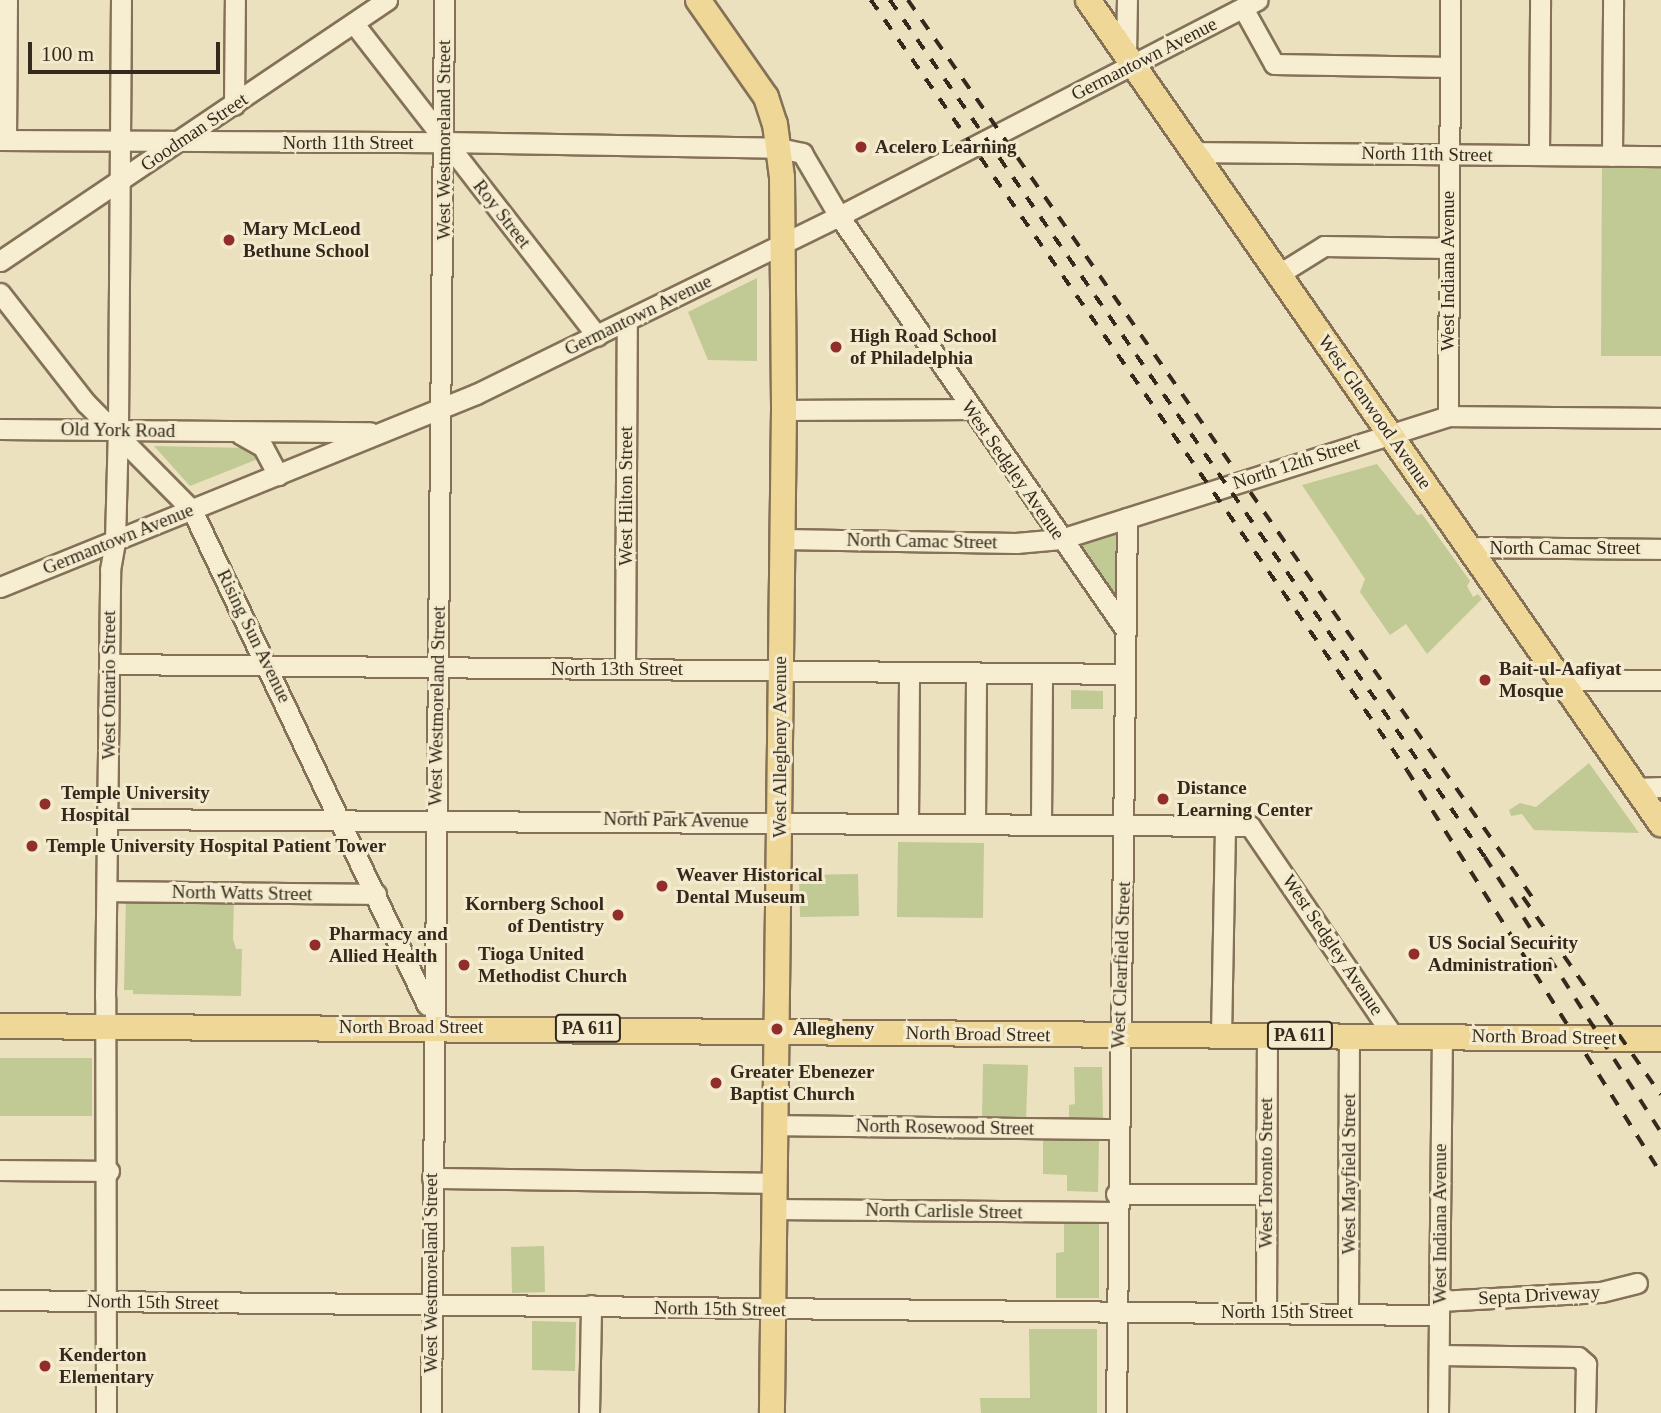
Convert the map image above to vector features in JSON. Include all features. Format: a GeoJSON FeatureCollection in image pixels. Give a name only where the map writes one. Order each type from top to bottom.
{"type":"FeatureCollection","features":[{"type":"Feature","properties":{"kind":"main road"},"geometry":{"type":"LineString","coordinates":[[698,0],[765,97],[777,136]]}},
{"type":"Feature","properties":{"kind":"main road","name":"West Glenwood Avenue"},"geometry":{"type":"LineString","coordinates":[[1088,0],[1661,824]]}},
{"type":"Feature","properties":{"kind":"main road","name":"West Allegheny Avenue"},"geometry":{"type":"LineString","coordinates":[[772,1413],[772,1209],[785,410],[783,244],[777,136]]}},
{"type":"Feature","properties":{"kind":"main road","name":"North Broad Street"},"geometry":{"type":"LineString","coordinates":[[0,1026],[433,1027],[1119,1036],[1442,1035],[1661,1039]]}},
{"type":"Feature","properties":{"kind":"street"},"geometry":{"type":"LineString","coordinates":[[3,140],[7,0]]}},
{"type":"Feature","properties":{"kind":"street","name":"West Ontario Street"},"geometry":{"type":"LineString","coordinates":[[106,1413],[109,664],[110,570],[115,541],[118,430],[121,0]]}},
{"type":"Feature","properties":{"kind":"street"},"geometry":{"type":"LineString","coordinates":[[234,105],[235,0]]}},
{"type":"Feature","properties":{"kind":"street","name":"Goodman Street"},"geometry":{"type":"LineString","coordinates":[[0,261],[355,25],[387,0]]}},
{"type":"Feature","properties":{"kind":"street","name":"West Westmoreland Street"},"geometry":{"type":"LineString","coordinates":[[431,1413],[436,667],[446,142],[444,0]]}},
{"type":"Feature","properties":{"kind":"street"},"geometry":{"type":"LineString","coordinates":[[1127,0],[1129,60]]}},
{"type":"Feature","properties":{"kind":"street","name":"West Indiana Avenue"},"geometry":{"type":"LineString","coordinates":[[1448,416],[1450,0]]}},
{"type":"Feature","properties":{"kind":"street"},"geometry":{"type":"LineString","coordinates":[[1539,155],[1540,0]]}},
{"type":"Feature","properties":{"kind":"street"},"geometry":{"type":"LineString","coordinates":[[1612,156],[1613,0]]}},
{"type":"Feature","properties":{"kind":"street"},"geometry":{"type":"LineString","coordinates":[[1250,4],[1274,64],[1450,67]]}},
{"type":"Feature","properties":{"kind":"street","name":"Germantown Avenue"},"geometry":{"type":"LineString","coordinates":[[0,587],[440,410],[626,322],[839,216],[1129,60],[1250,4]]}},
{"type":"Feature","properties":{"kind":"street","name":"Roy Street"},"geometry":{"type":"LineString","coordinates":[[355,25],[597,336]]}},
{"type":"Feature","properties":{"kind":"street","name":"North 11th Street"},"geometry":{"type":"LineString","coordinates":[[3,140],[120,143],[446,142],[777,136]]}},
{"type":"Feature","properties":{"kind":"street","name":"West Sedgley Avenue"},"geometry":{"type":"LineString","coordinates":[[777,136],[802,153],[839,216],[1125,629]]}},
{"type":"Feature","properties":{"kind":"street","name":"North 11th Street"},"geometry":{"type":"LineString","coordinates":[[1193,152],[1661,156]]}},
{"type":"Feature","properties":{"kind":"street"},"geometry":{"type":"LineString","coordinates":[[1279,274],[1324,246],[1449,248]]}},
{"type":"Feature","properties":{"kind":"street","name":"Rising Sun Avenue"},"geometry":{"type":"LineString","coordinates":[[0,293],[86,403],[118,430],[192,510],[421,985],[433,1027]]}},
{"type":"Feature","properties":{"kind":"street","name":"West Hilton Street"},"geometry":{"type":"LineString","coordinates":[[625,669],[626,322]]}},
{"type":"Feature","properties":{"kind":"street"},"geometry":{"type":"LineString","coordinates":[[785,410],[971,409]]}},
{"type":"Feature","properties":{"kind":"street","name":"North 12th Street"},"geometry":{"type":"LineString","coordinates":[[1061,539],[1448,416],[1661,418]]}},
{"type":"Feature","properties":{"kind":"street","name":"Old York Road"},"geometry":{"type":"LineString","coordinates":[[0,429],[236,432],[388,430]]}},
{"type":"Feature","properties":{"kind":"street"},"geometry":{"type":"LineString","coordinates":[[236,432],[263,447],[278,475]]}},
{"type":"Feature","properties":{"kind":"street","name":"West Clearfield Street"},"geometry":{"type":"LineString","coordinates":[[1116,1413],[1116,1203],[1127,518]]}},
{"type":"Feature","properties":{"kind":"street","name":"North Camac Street"},"geometry":{"type":"LineString","coordinates":[[782,539],[1016,543],[1061,539]]}},
{"type":"Feature","properties":{"kind":"street","name":"North Camac Street"},"geometry":{"type":"LineString","coordinates":[[1469,547],[1661,548]]}},
{"type":"Feature","properties":{"kind":"street","name":"North 13th Street"},"geometry":{"type":"LineString","coordinates":[[109,664],[1124,674]]}},
{"type":"Feature","properties":{"kind":"street"},"geometry":{"type":"LineString","coordinates":[[908,822],[909,673]]}},
{"type":"Feature","properties":{"kind":"street"},"geometry":{"type":"LineString","coordinates":[[975,822],[976,673]]}},
{"type":"Feature","properties":{"kind":"street"},"geometry":{"type":"LineString","coordinates":[[1041,823],[1042,674]]}},
{"type":"Feature","properties":{"kind":"street"},"geometry":{"type":"LineString","coordinates":[[1561,680],[1661,680]]}},
{"type":"Feature","properties":{"kind":"street"},"geometry":{"type":"LineString","coordinates":[[1636,788],[1661,787]]}},
{"type":"Feature","properties":{"kind":"street","name":"North Park Avenue"},"geometry":{"type":"LineString","coordinates":[[108,819],[436,818],[1235,826]]}},
{"type":"Feature","properties":{"kind":"street"},"geometry":{"type":"LineString","coordinates":[[1221,1036],[1235,826]]}},
{"type":"Feature","properties":{"kind":"street","name":"West Sedgley Avenue"},"geometry":{"type":"LineString","coordinates":[[1235,826],[1250,826],[1271,853],[1393,1036]]}},
{"type":"Feature","properties":{"kind":"street","name":"North Watts Street"},"geometry":{"type":"LineString","coordinates":[[107,891],[376,894]]}},
{"type":"Feature","properties":{"kind":"street","name":"West Toronto Street"},"geometry":{"type":"LineString","coordinates":[[1266,1312],[1267,1035]]}},
{"type":"Feature","properties":{"kind":"street","name":"West Mayfield Street"},"geometry":{"type":"LineString","coordinates":[[1348,1312],[1349,1035]]}},
{"type":"Feature","properties":{"kind":"street","name":"West Indiana Avenue"},"geometry":{"type":"LineString","coordinates":[[1438,1413],[1442,1035]]}},
{"type":"Feature","properties":{"kind":"street","name":"North Rosewood Street"},"geometry":{"type":"LineString","coordinates":[[774,1125],[1117,1129]]}},
{"type":"Feature","properties":{"kind":"street"},"geometry":{"type":"LineString","coordinates":[[0,1170],[109,1171]]}},
{"type":"Feature","properties":{"kind":"street"},"geometry":{"type":"LineString","coordinates":[[432,1178],[773,1184]]}},
{"type":"Feature","properties":{"kind":"street","name":"North Carlisle Street"},"geometry":{"type":"LineString","coordinates":[[772,1209],[1116,1203],[1265,1194]]}},
{"type":"Feature","properties":{"kind":"street","name":"Septa Driveway"},"geometry":{"type":"LineString","coordinates":[[1439,1308],[1596,1293],[1637,1283]]}},
{"type":"Feature","properties":{"kind":"street","name":"North 15th Street"},"geometry":{"type":"LineString","coordinates":[[0,1300],[1116,1313],[1348,1312],[1439,1308]]}},
{"type":"Feature","properties":{"kind":"street"},"geometry":{"type":"LineString","coordinates":[[589,1413],[591,1305]]}},
{"type":"Feature","properties":{"kind":"street"},"geometry":{"type":"LineString","coordinates":[[1439,1355],[1581,1360],[1586,1364],[1585,1413]]}},
{"type":"Feature","properties":{"kind":"green space"},"geometry":{"type":"Polygon","coordinates":[[[1602,163],[1661,164],[1661,356],[1601,356],[1602,163]]]}},
{"type":"Feature","properties":{"kind":"green space"},"geometry":{"type":"Polygon","coordinates":[[[757,278],[757,361],[708,360],[688,312],[757,278]]]}},
{"type":"Feature","properties":{"kind":"green space"},"geometry":{"type":"Polygon","coordinates":[[[154,446],[248,448],[258,459],[190,486],[154,446]]]}},
{"type":"Feature","properties":{"kind":"green space"},"geometry":{"type":"Polygon","coordinates":[[[1377,464],[1417,515],[1422,514],[1470,581],[1467,586],[1473,597],[1478,594],[1482,599],[1427,654],[1406,624],[1390,635],[1360,592],[1365,579],[1302,485],[1377,464]]]}},
{"type":"Feature","properties":{"kind":"green space"},"geometry":{"type":"Polygon","coordinates":[[[1122,522],[1119,601],[1076,539],[1122,522]]]}},
{"type":"Feature","properties":{"kind":"green space"},"geometry":{"type":"Polygon","coordinates":[[[1071,690],[1103,691],[1103,709],[1071,709],[1071,690]]]}},
{"type":"Feature","properties":{"kind":"green space"},"geometry":{"type":"Polygon","coordinates":[[[1589,763],[1639,833],[1534,830],[1522,814],[1511,816],[1509,810],[1520,803],[1536,807],[1589,763]]]}},
{"type":"Feature","properties":{"kind":"green space"},"geometry":{"type":"Polygon","coordinates":[[[898,842],[984,843],[983,918],[897,917],[898,842]]]}},
{"type":"Feature","properties":{"kind":"green space"},"geometry":{"type":"Polygon","coordinates":[[[858,874],[859,916],[800,917],[799,875],[858,874]]]}},
{"type":"Feature","properties":{"kind":"green space"},"geometry":{"type":"Polygon","coordinates":[[[126,896],[234,898],[233,939],[236,949],[242,949],[241,996],[133,994],[133,990],[124,990],[126,896]]]}},
{"type":"Feature","properties":{"kind":"green space"},"geometry":{"type":"Polygon","coordinates":[[[0,1058],[92,1058],[92,1116],[0,1116],[0,1058]]]}},
{"type":"Feature","properties":{"kind":"green space"},"geometry":{"type":"Polygon","coordinates":[[[983,1064],[1028,1065],[1026,1120],[982,1119],[983,1064]]]}},
{"type":"Feature","properties":{"kind":"green space"},"geometry":{"type":"Polygon","coordinates":[[[1074,1067],[1102,1067],[1103,1124],[1069,1124],[1069,1105],[1075,1104],[1074,1067]]]}},
{"type":"Feature","properties":{"kind":"green space"},"geometry":{"type":"Polygon","coordinates":[[[1043,1140],[1099,1141],[1098,1192],[1067,1191],[1067,1175],[1043,1174],[1043,1140]]]}},
{"type":"Feature","properties":{"kind":"green space"},"geometry":{"type":"Polygon","coordinates":[[[1064,1222],[1099,1222],[1099,1298],[1056,1298],[1056,1253],[1064,1252],[1064,1222]]]}},
{"type":"Feature","properties":{"kind":"green space"},"geometry":{"type":"Polygon","coordinates":[[[544,1246],[545,1292],[512,1293],[511,1247],[544,1246]]]}},
{"type":"Feature","properties":{"kind":"green space"},"geometry":{"type":"Polygon","coordinates":[[[532,1321],[576,1322],[575,1371],[532,1370],[532,1321]]]}},
{"type":"Feature","properties":{"kind":"green space"},"geometry":{"type":"Polygon","coordinates":[[[1029,1329],[1097,1329],[1097,1413],[981,1413],[980,1398],[1030,1398],[1029,1329]]]}},
{"type":"Feature","properties":{"kind":"railway"},"geometry":{"type":"LineString","coordinates":[[871,0],[1407,770],[1661,1173]]}},
{"type":"Feature","properties":{"kind":"railway"},"geometry":{"type":"LineString","coordinates":[[890,0],[1485,857],[1661,1132]]}},
{"type":"Feature","properties":{"kind":"railway"},"geometry":{"type":"LineString","coordinates":[[908,0],[1537,904]]}},
{"type":"Feature","properties":{"kind":"railway"},"geometry":{"type":"LineString","coordinates":[[1523,897],[1661,1095]]}},
{"type":"Feature","properties":{"kind":"place","name":"Acelero Learning"},"geometry":{"type":"Point","coordinates":[861,147]}},
{"type":"Feature","properties":{"kind":"place","name":"Mary McLeod Bethune School"},"geometry":{"type":"Point","coordinates":[229,240]}},
{"type":"Feature","properties":{"kind":"place","name":"High Road School of Philadelphia"},"geometry":{"type":"Point","coordinates":[836,347]}},
{"type":"Feature","properties":{"kind":"place","name":"Bait-ul-Aafiyat Mosque"},"geometry":{"type":"Point","coordinates":[1485,680]}},
{"type":"Feature","properties":{"kind":"place","name":"Distance Learning Center"},"geometry":{"type":"Point","coordinates":[1163,799]}},
{"type":"Feature","properties":{"kind":"place","name":"Temple University Hospital"},"geometry":{"type":"Point","coordinates":[45,804]}},
{"type":"Feature","properties":{"kind":"place","name":"Temple University Hospital Patient Tower"},"geometry":{"type":"Point","coordinates":[32,846]}},
{"type":"Feature","properties":{"kind":"place","name":"Weaver Historical Dental Museum"},"geometry":{"type":"Point","coordinates":[662,886]}},
{"type":"Feature","properties":{"kind":"place","name":"Kornberg School of Dentistry"},"geometry":{"type":"Point","coordinates":[618,915]}},
{"type":"Feature","properties":{"kind":"place","name":"Pharmacy and Allied Health"},"geometry":{"type":"Point","coordinates":[315,945]}},
{"type":"Feature","properties":{"kind":"place","name":"US Social Security Administration"},"geometry":{"type":"Point","coordinates":[1414,954]}},
{"type":"Feature","properties":{"kind":"place","name":"Tioga United Methodist Church"},"geometry":{"type":"Point","coordinates":[464,965]}},
{"type":"Feature","properties":{"kind":"place","name":"Allegheny"},"geometry":{"type":"Point","coordinates":[777,1029]}},
{"type":"Feature","properties":{"kind":"place","name":"Greater Ebenezer Baptist Church"},"geometry":{"type":"Point","coordinates":[716,1083]}},
{"type":"Feature","properties":{"kind":"place","name":"Kenderton Elementary"},"geometry":{"type":"Point","coordinates":[45,1366]}}]}
